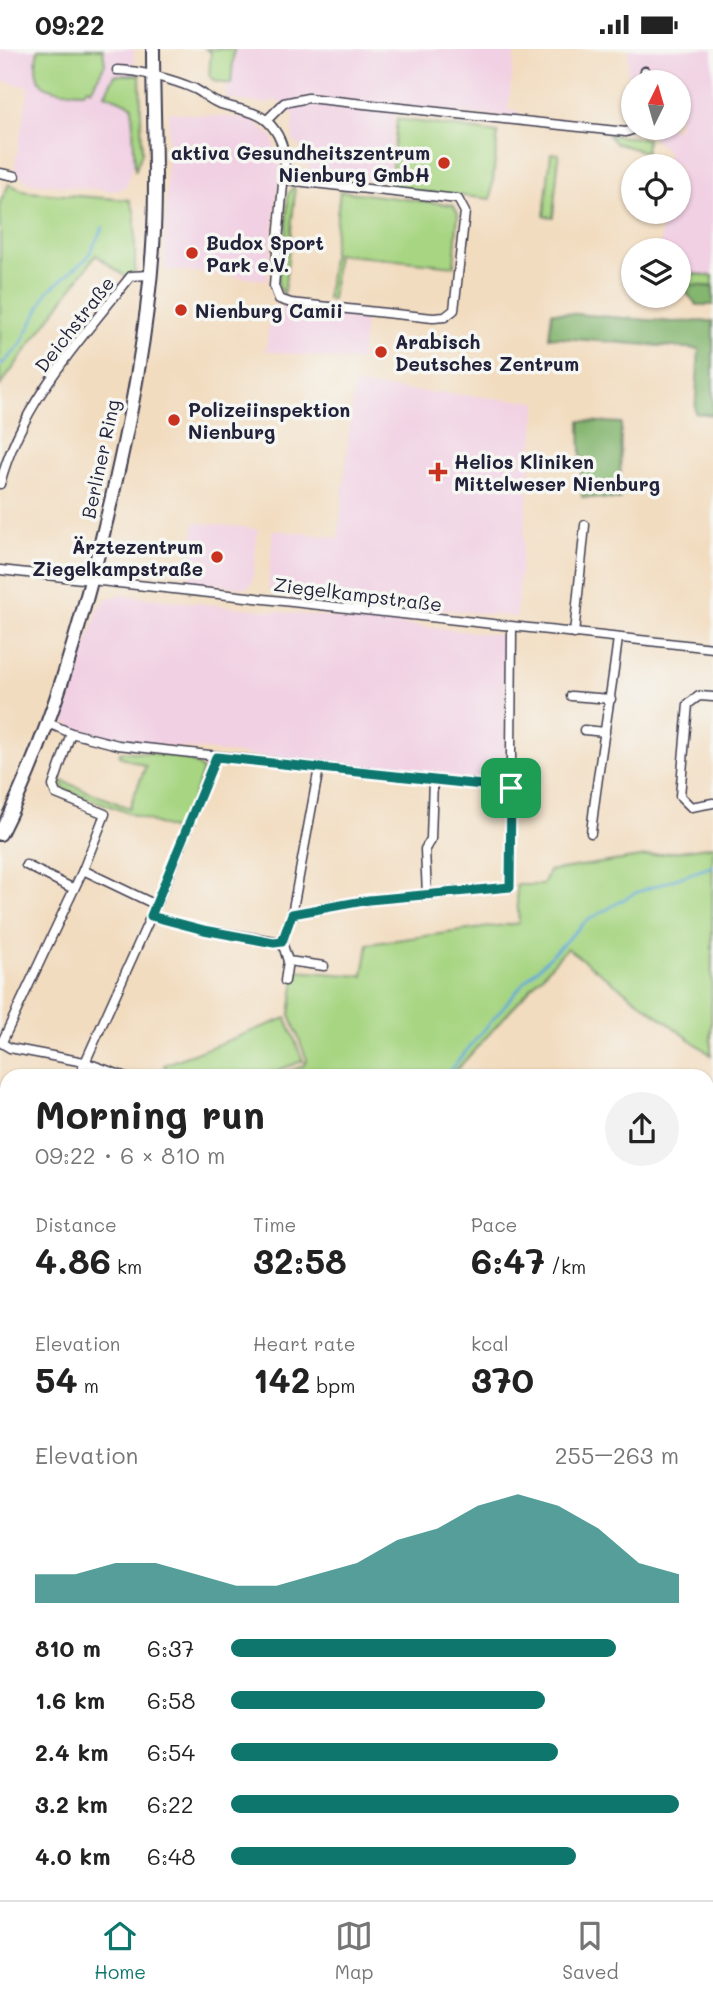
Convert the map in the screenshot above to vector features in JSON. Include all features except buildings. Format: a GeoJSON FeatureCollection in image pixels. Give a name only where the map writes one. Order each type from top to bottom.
{"type":"FeatureCollection","features":[{"type":"Feature","properties":{"kind":"main road","name":"Berliner Ring"},"geometry":{"type":"LineString","coordinates":[[0,834],[27,777],[92,581],[119,469],[139,364],[150,275],[155,161],[153,49]]}},
{"type":"Feature","properties":{"kind":"street"},"geometry":{"type":"LineString","coordinates":[[117,70],[137,70],[185,85],[214,101],[267,120],[282,143],[286,180],[274,282],[276,296],[291,303],[433,318],[451,313],[456,304],[466,212],[458,199],[286,180]]}},
{"type":"Feature","properties":{"kind":"street"},"geometry":{"type":"LineString","coordinates":[[267,120],[284,103],[308,97],[621,131]]}},
{"type":"Feature","properties":{"kind":"street"},"geometry":{"type":"LineString","coordinates":[[0,173],[15,176]]}},
{"type":"Feature","properties":{"kind":"street","name":"Deichstraße"},"geometry":{"type":"LineString","coordinates":[[0,484],[14,440],[28,411],[54,374],[131,276],[150,275]]}},
{"type":"Feature","properties":{"kind":"street"},"geometry":{"type":"LineString","coordinates":[[574,634],[585,526]]}},
{"type":"Feature","properties":{"kind":"street","name":"Ziegelkampstraße"},"geometry":{"type":"LineString","coordinates":[[0,570],[713,648]]}},
{"type":"Feature","properties":{"kind":"street"},"geometry":{"type":"LineString","coordinates":[[292,914],[369,900],[510,887],[512,627]]}},
{"type":"Feature","properties":{"kind":"street"},"geometry":{"type":"LineString","coordinates":[[591,832],[598,761],[611,699],[618,638]]}},
{"type":"Feature","properties":{"kind":"street"},"geometry":{"type":"LineString","coordinates":[[571,696],[611,699]]}},
{"type":"Feature","properties":{"kind":"street"},"geometry":{"type":"LineString","coordinates":[[713,698],[699,696],[688,704],[680,796],[683,802],[691,807],[713,803]]}},
{"type":"Feature","properties":{"kind":"street"},"geometry":{"type":"LineString","coordinates":[[46,722],[71,733],[118,745],[511,788]]}},
{"type":"Feature","properties":{"kind":"street"},"geometry":{"type":"LineString","coordinates":[[584,730],[605,732]]}},
{"type":"Feature","properties":{"kind":"street"},"geometry":{"type":"LineString","coordinates":[[71,733],[53,786],[56,793],[105,814],[83,870],[1,1042],[10,1048],[84,1062],[104,1069]]}},
{"type":"Feature","properties":{"kind":"street"},"geometry":{"type":"LineString","coordinates":[[82,1069],[156,905],[216,757]]}},
{"type":"Feature","properties":{"kind":"street"},"geometry":{"type":"LineString","coordinates":[[285,981],[288,961],[282,942],[292,914],[319,768]]}},
{"type":"Feature","properties":{"kind":"street"},"geometry":{"type":"LineString","coordinates":[[426,895],[425,849],[431,839],[433,779]]}},
{"type":"Feature","properties":{"kind":"street"},"geometry":{"type":"LineString","coordinates":[[26,865],[74,889]]}},
{"type":"Feature","properties":{"kind":"street"},"geometry":{"type":"LineString","coordinates":[[83,870],[156,905]]}},
{"type":"Feature","properties":{"kind":"street"},"geometry":{"type":"LineString","coordinates":[[151,916],[204,930],[282,942]]}},
{"type":"Feature","properties":{"kind":"street"},"geometry":{"type":"LineString","coordinates":[[288,961],[324,966]]}},
{"type":"Feature","properties":{"kind":"shaded area"},"geometry":{"type":"Polygon","coordinates":[[[0,49],[134,49],[136,155],[126,188],[122,187],[116,191],[28,183],[14,169],[29,87],[0,80],[0,49]]]}},
{"type":"Feature","properties":{"kind":"shaded area"},"geometry":{"type":"Polygon","coordinates":[[[231,49],[515,49],[508,110],[520,112],[520,118],[395,107],[389,182],[314,174],[308,168],[298,144],[292,141],[294,115],[275,100],[267,104],[226,99],[231,49]]]}},
{"type":"Feature","properties":{"kind":"shaded area"},"geometry":{"type":"Polygon","coordinates":[[[629,49],[713,49],[713,276],[691,273],[691,238],[661,238],[662,224],[691,224],[691,154],[668,154],[656,140],[691,140],[691,70],[627,70],[629,49]]]}},
{"type":"Feature","properties":{"kind":"shaded area"},"geometry":{"type":"Polygon","coordinates":[[[169,112],[250,119],[272,136],[280,168],[267,280],[164,269],[169,112]]]}},
{"type":"Feature","properties":{"kind":"shaded area"},"geometry":{"type":"Polygon","coordinates":[[[271,306],[366,314],[361,362],[266,351],[271,306]]]}},
{"type":"Feature","properties":{"kind":"shaded area","name":"Helios Kliniken Mittelweser Nienburg"},"geometry":{"type":"Polygon","coordinates":[[[354,385],[537,402],[516,617],[273,592],[268,588],[273,530],[335,537],[338,541],[354,385]]]}},
{"type":"Feature","properties":{"kind":"shaded area"},"geometry":{"type":"Polygon","coordinates":[[[195,522],[258,529],[252,583],[247,588],[191,582],[189,577],[195,522]]]}},
{"type":"Feature","properties":{"kind":"shaded area"},"geometry":{"type":"Polygon","coordinates":[[[121,595],[501,635],[505,639],[505,779],[500,783],[113,740],[74,728],[62,720],[99,608],[106,599],[121,595]]]}},
{"type":"Feature","properties":{"kind":"green space"},"geometry":{"type":"Polygon","coordinates":[[[38,49],[103,49],[105,64],[91,90],[87,88],[84,92],[51,89],[39,80],[36,63],[38,49]]]}},
{"type":"Feature","properties":{"kind":"green space"},"geometry":{"type":"Polygon","coordinates":[[[206,49],[234,49],[231,84],[214,81],[209,75],[211,52],[206,49]]]}},
{"type":"Feature","properties":{"kind":"green space"},"geometry":{"type":"Polygon","coordinates":[[[115,75],[140,75],[142,152],[135,172],[132,105],[105,94],[115,75]]]}},
{"type":"Feature","properties":{"kind":"green space","name":"aktiva Gesundheitszentrum Nienburg GmbH"},"geometry":{"type":"Polygon","coordinates":[[[397,119],[498,133],[491,199],[390,188],[397,119]]]}},
{"type":"Feature","properties":{"kind":"green space"},"geometry":{"type":"Polygon","coordinates":[[[608,135],[621,136],[621,140],[647,140],[646,152],[615,143],[608,135]]]}},
{"type":"Feature","properties":{"kind":"green space"},"geometry":{"type":"Polygon","coordinates":[[[551,153],[559,154],[553,217],[544,216],[551,153]]]}},
{"type":"Feature","properties":{"kind":"green space"},"geometry":{"type":"Polygon","coordinates":[[[9,184],[27,192],[130,200],[135,214],[135,271],[127,278],[96,255],[0,386],[0,203],[9,184]]]}},
{"type":"Feature","properties":{"kind":"green space"},"geometry":{"type":"Polygon","coordinates":[[[294,185],[284,295],[278,284],[281,254],[285,251],[288,195],[294,185]]]}},
{"type":"Feature","properties":{"kind":"green space"},"geometry":{"type":"Polygon","coordinates":[[[340,191],[453,205],[458,213],[454,266],[337,254],[332,300],[327,299],[340,191]]]}},
{"type":"Feature","properties":{"kind":"green space"},"geometry":{"type":"Polygon","coordinates":[[[691,274],[713,276],[713,287],[691,285],[691,274]]]}},
{"type":"Feature","properties":{"kind":"green space"},"geometry":{"type":"Polygon","coordinates":[[[691,285],[713,287],[713,305],[697,305],[691,298],[691,285]]]}},
{"type":"Feature","properties":{"kind":"green space"},"geometry":{"type":"Polygon","coordinates":[[[552,312],[672,322],[713,321],[713,415],[695,413],[699,349],[549,337],[552,312]]]}},
{"type":"Feature","properties":{"kind":"green space"},"geometry":{"type":"Polygon","coordinates":[[[580,421],[621,423],[620,500],[582,497],[580,421]]]}},
{"type":"Feature","properties":{"kind":"green space"},"geometry":{"type":"Polygon","coordinates":[[[121,751],[177,757],[203,771],[179,832],[64,789],[60,780],[129,808],[146,766],[119,756],[121,751]]]}},
{"type":"Feature","properties":{"kind":"green space"},"geometry":{"type":"Polygon","coordinates":[[[713,846],[711,1055],[567,948],[457,1069],[295,1069],[303,1066],[307,1060],[290,1015],[296,971],[363,976],[368,944],[519,923],[516,885],[543,885],[549,871],[713,846]]]}},
{"type":"Feature","properties":{"kind":"green space"},"geometry":{"type":"Polygon","coordinates":[[[286,1018],[303,1061],[281,1069],[166,1069],[164,1065],[286,1018]]]}},
{"type":"Feature","properties":{"kind":"waterway"},"geometry":{"type":"LineString","coordinates":[[0,366],[20,346],[48,291],[87,258],[103,227]]}},
{"type":"Feature","properties":{"kind":"waterway"},"geometry":{"type":"LineString","coordinates":[[451,1069],[527,979],[585,922],[635,893],[713,866]]}},
{"type":"Feature","properties":{"kind":"place","name":"aktiva Gesundheitszentrum Nienburg GmbH"},"geometry":{"type":"Point","coordinates":[444,163]}},
{"type":"Feature","properties":{"kind":"place","name":"Budox Sport Park e.V."},"geometry":{"type":"Point","coordinates":[192,253]}},
{"type":"Feature","properties":{"kind":"place","name":"Nienburg Camii"},"geometry":{"type":"Point","coordinates":[181,310]}},
{"type":"Feature","properties":{"kind":"place","name":"Arabisch Deutsches Zentrum"},"geometry":{"type":"Point","coordinates":[381,352]}},
{"type":"Feature","properties":{"kind":"place","name":"Polizeiinspektion Nienburg"},"geometry":{"type":"Point","coordinates":[174,420]}},
{"type":"Feature","properties":{"kind":"place","name":"Helios Kliniken Mittelweser Nienburg"},"geometry":{"type":"Point","coordinates":[438,472]}},
{"type":"Feature","properties":{"kind":"place","name":"Ärztezentrum Ziegelkampstraße"},"geometry":{"type":"Point","coordinates":[217,557]}},
{"type":"Feature","properties":{"kind":"route"},"geometry":{"type":"LineString","coordinates":[[216,757],[511,788],[510,887],[369,900],[292,914],[282,942],[274,943],[165,922],[151,916],[216,757]]}}]}
